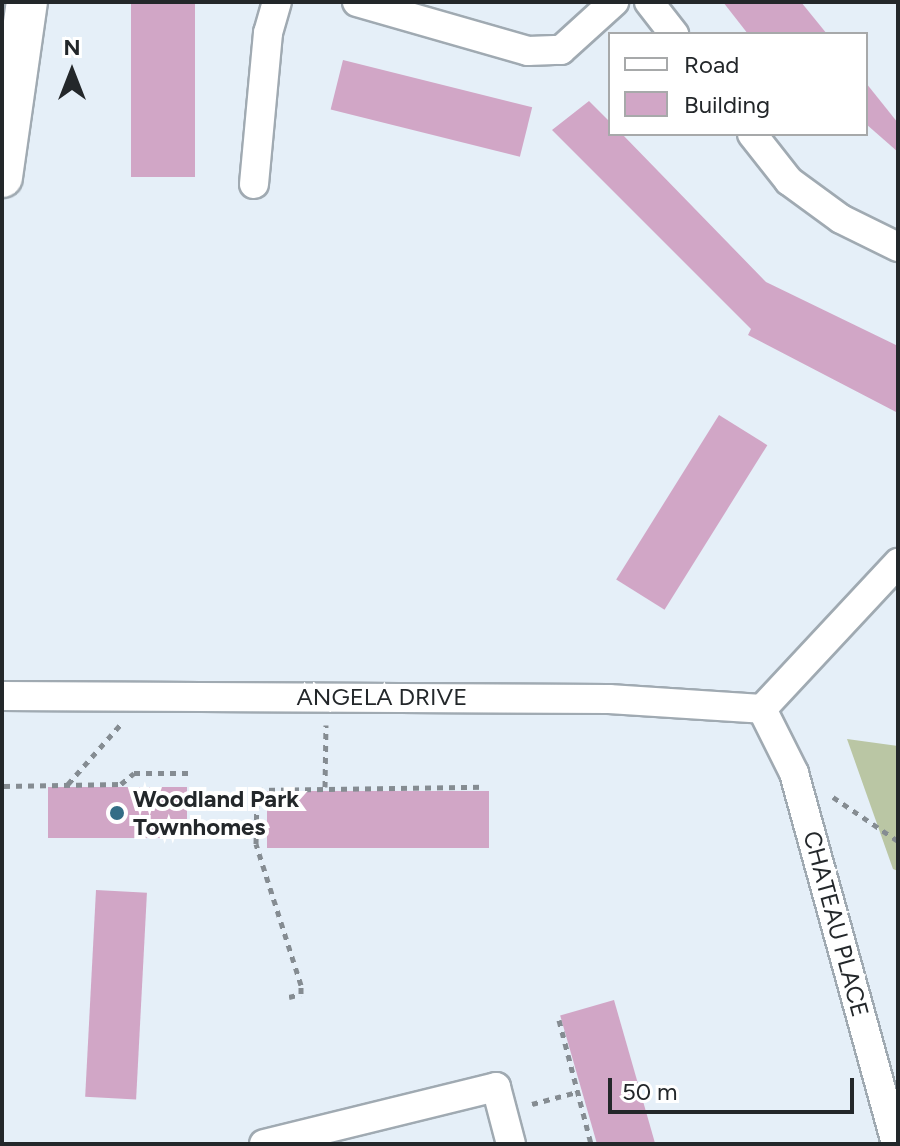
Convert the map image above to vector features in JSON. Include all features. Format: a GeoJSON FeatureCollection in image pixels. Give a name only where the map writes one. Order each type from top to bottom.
{"type":"FeatureCollection","features":[{"type":"Feature","properties":{"kind":"street"},"geometry":{"type":"LineString","coordinates":[[2,177],[27,2]]}},
{"type":"Feature","properties":{"kind":"street"},"geometry":{"type":"LineString","coordinates":[[254,184],[268,33],[277,2]]}},
{"type":"Feature","properties":{"kind":"street"},"geometry":{"type":"LineString","coordinates":[[357,2],[528,51],[561,50],[614,2]]}},
{"type":"Feature","properties":{"kind":"street"},"geometry":{"type":"LineString","coordinates":[[649,2],[672,32]]}},
{"type":"Feature","properties":{"kind":"street"},"geometry":{"type":"LineString","coordinates":[[754,136],[789,181],[841,219],[898,247]]}},
{"type":"Feature","properties":{"kind":"street"},"geometry":{"type":"LineString","coordinates":[[762,709],[898,563]]}},
{"type":"Feature","properties":{"kind":"street","name":"ANGELA DRIVE"},"geometry":{"type":"LineString","coordinates":[[2,696],[609,699],[762,709]]}},
{"type":"Feature","properties":{"kind":"street","name":"CHATEAU PLACE"},"geometry":{"type":"LineString","coordinates":[[762,709],[794,773],[896,1144]]}},
{"type":"Feature","properties":{"kind":"street"},"geometry":{"type":"LineString","coordinates":[[264,1144],[496,1087],[511,1144]]}},
{"type":"Feature","properties":{"kind":"path"},"geometry":{"type":"LineString","coordinates":[[68,785],[122,723]]}},
{"type":"Feature","properties":{"kind":"path"},"geometry":{"type":"LineString","coordinates":[[325,787],[326,725]]}},
{"type":"Feature","properties":{"kind":"path"},"geometry":{"type":"LineString","coordinates":[[4,786],[121,784],[134,773],[190,773]]}},
{"type":"Feature","properties":{"kind":"path"},"geometry":{"type":"LineString","coordinates":[[794,773],[898,841]]}},
{"type":"Feature","properties":{"kind":"path"},"geometry":{"type":"LineString","coordinates":[[289,997],[301,994],[301,985],[256,844],[255,796],[262,787],[483,787]]}},
{"type":"Feature","properties":{"kind":"path"},"geometry":{"type":"LineString","coordinates":[[559,1020],[591,1144]]}},
{"type":"Feature","properties":{"kind":"path"},"geometry":{"type":"LineString","coordinates":[[536,1103],[577,1092]]}},
{"type":"Feature","properties":{"kind":"green space"},"geometry":{"type":"Polygon","coordinates":[[[847,739],[898,746],[898,871],[893,869],[847,739]]]}},
{"type":"Feature","properties":{"kind":"building"},"geometry":{"type":"Polygon","coordinates":[[[131,2],[195,2],[195,177],[131,177],[131,2]]]}},
{"type":"Feature","properties":{"kind":"building"},"geometry":{"type":"Polygon","coordinates":[[[723,2],[801,2],[825,32],[746,32],[723,2]]]}},
{"type":"Feature","properties":{"kind":"building"},"geometry":{"type":"Polygon","coordinates":[[[343,60],[532,107],[520,157],[331,109],[343,60]]]}},
{"type":"Feature","properties":{"kind":"building"},"geometry":{"type":"Polygon","coordinates":[[[868,86],[898,123],[898,152],[868,126],[868,86]]]}},
{"type":"Feature","properties":{"kind":"building"},"geometry":{"type":"Polygon","coordinates":[[[589,101],[608,120],[608,136],[624,136],[766,282],[898,346],[898,413],[748,335],[751,329],[552,130],[589,101]]]}},
{"type":"Feature","properties":{"kind":"building"},"geometry":{"type":"Polygon","coordinates":[[[719,415],[767,445],[665,610],[616,580],[719,415]]]}},
{"type":"Feature","properties":{"kind":"building","name":"Woodland Park Townhomes"},"geometry":{"type":"Polygon","coordinates":[[[48,787],[187,787],[187,838],[48,838],[48,787]]]}},
{"type":"Feature","properties":{"kind":"building"},"geometry":{"type":"Polygon","coordinates":[[[267,791],[489,791],[489,848],[267,848],[267,791]]]}},
{"type":"Feature","properties":{"kind":"building"},"geometry":{"type":"Polygon","coordinates":[[[96,890],[147,893],[136,1099],[85,1097],[96,890]]]}},
{"type":"Feature","properties":{"kind":"building"},"geometry":{"type":"Polygon","coordinates":[[[614,1000],[655,1144],[597,1144],[560,1015],[614,1000]]]}},
{"type":"Feature","properties":{"kind":"place","name":"Woodland Park Townhomes"},"geometry":{"type":"Point","coordinates":[117,813]}}]}
